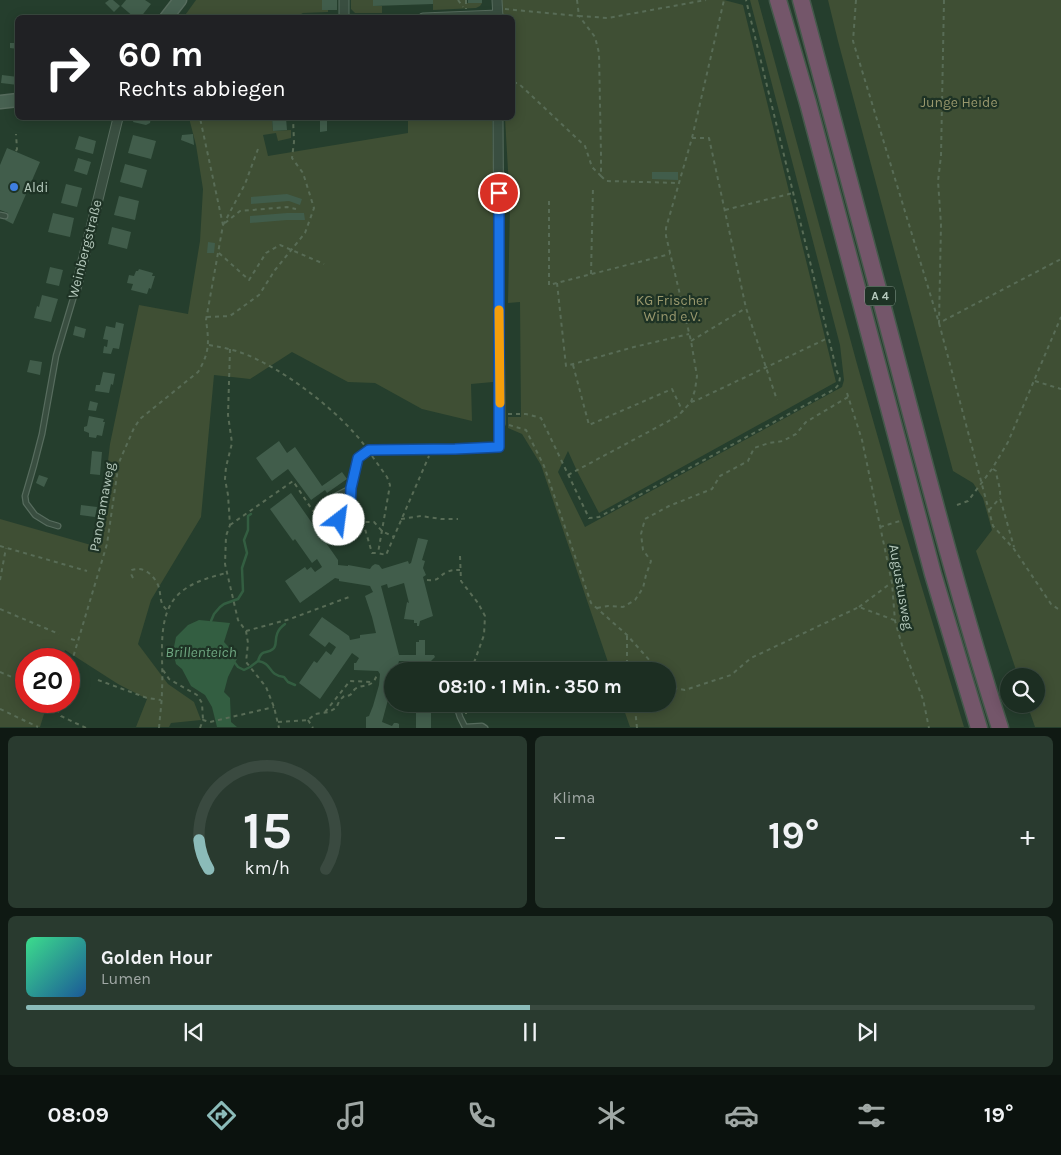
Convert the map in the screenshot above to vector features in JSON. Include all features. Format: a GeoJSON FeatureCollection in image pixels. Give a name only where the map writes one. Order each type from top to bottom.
{"type":"FeatureCollection","features":[{"type":"Feature","properties":{"kind":"highway","name":"A 4"},"geometry":{"type":"LineString","coordinates":[[800,0],[924,462],[967,618],[1000,728]]}},
{"type":"Feature","properties":{"kind":"highway"},"geometry":{"type":"LineString","coordinates":[[805,0],[806,21]]}},
{"type":"Feature","properties":{"kind":"highway","name":"A 4"},"geometry":{"type":"LineString","coordinates":[[778,4],[808,103],[933,574],[979,728]]}},
{"type":"Feature","properties":{"kind":"main road"},"geometry":{"type":"LineString","coordinates":[[168,15],[180,0]]}},
{"type":"Feature","properties":{"kind":"main road"},"geometry":{"type":"LineString","coordinates":[[0,102],[15,100]]}},
{"type":"Feature","properties":{"kind":"street"},"geometry":{"type":"LineString","coordinates":[[344,0],[344,15]]}},
{"type":"Feature","properties":{"kind":"street"},"geometry":{"type":"LineString","coordinates":[[451,15],[498,10]]}},
{"type":"Feature","properties":{"kind":"street","name":"Weinbergstraße"},"geometry":{"type":"LineString","coordinates":[[76,289],[118,120]]}},
{"type":"Feature","properties":{"kind":"street"},"geometry":{"type":"LineString","coordinates":[[498,120],[500,420]]}},
{"type":"Feature","properties":{"kind":"street"},"geometry":{"type":"LineString","coordinates":[[489,399],[500,400]]}},
{"type":"Feature","properties":{"kind":"lane","name":"Weinbergstraße"},"geometry":{"type":"LineString","coordinates":[[58,526],[34,516],[26,503],[25,496],[42,434],[56,356],[76,289]]}},
{"type":"Feature","properties":{"kind":"lane"},"geometry":{"type":"LineString","coordinates":[[351,488],[326,501],[323,512],[329,519],[339,520],[346,518],[350,511],[351,488],[358,458],[369,450],[499,447],[500,420]]}},
{"type":"Feature","properties":{"kind":"lane"},"geometry":{"type":"LineString","coordinates":[[458,712],[465,727],[482,726],[485,728]]}},
{"type":"Feature","properties":{"kind":"path"},"geometry":{"type":"LineString","coordinates":[[466,0],[466,11]]}},
{"type":"Feature","properties":{"kind":"path"},"geometry":{"type":"LineString","coordinates":[[577,0],[579,16],[594,37],[599,53],[601,176]]}},
{"type":"Feature","properties":{"kind":"path"},"geometry":{"type":"LineString","coordinates":[[498,10],[608,18],[706,0]]}},
{"type":"Feature","properties":{"kind":"path"},"geometry":{"type":"LineString","coordinates":[[568,475],[678,416],[691,402],[695,390],[697,376],[690,334],[670,254],[666,228],[692,138],[724,0]]}},
{"type":"Feature","properties":{"kind":"path"},"geometry":{"type":"LineString","coordinates":[[500,420],[526,414],[541,418],[589,518],[599,517],[834,389],[839,384],[840,377],[836,372],[746,0]]}},
{"type":"Feature","properties":{"kind":"path"},"geometry":{"type":"LineString","coordinates":[[856,0],[853,41],[939,323],[993,526],[1014,549],[1051,604],[1061,611]]}},
{"type":"Feature","properties":{"kind":"path"},"geometry":{"type":"LineString","coordinates":[[939,323],[941,224],[938,181],[941,156],[944,0]]}},
{"type":"Feature","properties":{"kind":"path"},"geometry":{"type":"LineString","coordinates":[[515,83],[518,83],[585,146],[592,167],[606,181],[679,183]]}},
{"type":"Feature","properties":{"kind":"path"},"geometry":{"type":"LineString","coordinates":[[200,120],[223,225]]}},
{"type":"Feature","properties":{"kind":"path"},"geometry":{"type":"LineString","coordinates":[[207,317],[230,316],[259,295],[305,233],[314,208],[302,173],[292,158],[294,142],[293,120]]}},
{"type":"Feature","properties":{"kind":"path"},"geometry":{"type":"LineString","coordinates":[[16,134],[16,151]]}},
{"type":"Feature","properties":{"kind":"path"},"geometry":{"type":"LineString","coordinates":[[692,138],[708,138],[746,308],[777,400]]}},
{"type":"Feature","properties":{"kind":"path"},"geometry":{"type":"LineString","coordinates":[[258,150],[245,184],[223,225],[206,320],[209,345],[230,349],[260,360],[309,392],[358,435],[387,477],[390,485],[378,553]]}},
{"type":"Feature","properties":{"kind":"path"},"geometry":{"type":"LineString","coordinates":[[591,274],[593,187]]}},
{"type":"Feature","properties":{"kind":"path"},"geometry":{"type":"LineString","coordinates":[[725,210],[793,192]]}},
{"type":"Feature","properties":{"kind":"path"},"geometry":{"type":"LineString","coordinates":[[549,201],[549,285],[670,254]]}},
{"type":"Feature","properties":{"kind":"path"},"geometry":{"type":"LineString","coordinates":[[223,225],[240,212],[287,207],[296,209]]}},
{"type":"Feature","properties":{"kind":"path"},"geometry":{"type":"LineString","coordinates":[[219,252],[249,280],[266,253],[280,245],[324,264]]}},
{"type":"Feature","properties":{"kind":"path"},"geometry":{"type":"LineString","coordinates":[[939,323],[1061,259]]}},
{"type":"Feature","properties":{"kind":"path"},"geometry":{"type":"LineString","coordinates":[[557,283],[566,366],[690,334]]}},
{"type":"Feature","properties":{"kind":"path"},"geometry":{"type":"LineString","coordinates":[[691,341],[746,308]]}},
{"type":"Feature","properties":{"kind":"path"},"geometry":{"type":"LineString","coordinates":[[957,505],[968,502],[992,469],[1008,442],[1061,317]]}},
{"type":"Feature","properties":{"kind":"path"},"geometry":{"type":"LineString","coordinates":[[691,402],[828,338]]}},
{"type":"Feature","properties":{"kind":"path","name":"Panoramaweg"},"geometry":{"type":"LineString","coordinates":[[76,648],[107,544],[118,468],[125,448],[140,418],[198,372],[209,345]]}},
{"type":"Feature","properties":{"kind":"path"},"geometry":{"type":"LineString","coordinates":[[230,349],[228,414],[232,443],[225,479],[230,525],[226,536],[224,552],[226,573],[238,620],[246,631],[248,643],[246,662],[266,686],[279,728]]}},
{"type":"Feature","properties":{"kind":"path"},"geometry":{"type":"LineString","coordinates":[[573,364],[589,425],[672,389],[683,412]]}},
{"type":"Feature","properties":{"kind":"path"},"geometry":{"type":"LineString","coordinates":[[1034,381],[1061,389]]}},
{"type":"Feature","properties":{"kind":"path"},"geometry":{"type":"LineString","coordinates":[[847,393],[862,440],[880,527]]}},
{"type":"Feature","properties":{"kind":"path"},"geometry":{"type":"LineString","coordinates":[[597,608],[608,606],[622,607],[635,600],[643,588],[651,561],[643,550],[641,534],[645,519],[669,506],[712,489],[720,476],[748,461],[754,448],[768,443],[783,441],[796,434],[806,422],[848,397]]}},
{"type":"Feature","properties":{"kind":"path"},"geometry":{"type":"LineString","coordinates":[[500,420],[526,430],[544,466],[592,603],[627,635],[650,662]]}},
{"type":"Feature","properties":{"kind":"path"},"geometry":{"type":"LineString","coordinates":[[363,522],[372,553],[386,555],[432,449]]}},
{"type":"Feature","properties":{"kind":"path"},"geometry":{"type":"LineString","coordinates":[[992,469],[996,471],[996,479],[999,482],[1001,491],[1000,498],[1014,549]]}},
{"type":"Feature","properties":{"kind":"path"},"geometry":{"type":"LineString","coordinates":[[230,525],[292,481],[314,511],[323,512]]}},
{"type":"Feature","properties":{"kind":"path"},"geometry":{"type":"LineString","coordinates":[[989,510],[1000,498]]}},
{"type":"Feature","properties":{"kind":"path"},"geometry":{"type":"LineString","coordinates":[[401,519],[421,516],[458,519]]}},
{"type":"Feature","properties":{"kind":"path"},"geometry":{"type":"LineString","coordinates":[[346,518],[359,522],[374,522],[382,531],[394,537]]}},
{"type":"Feature","properties":{"kind":"path","name":"Augustusweg"},"geometry":{"type":"LineString","coordinates":[[900,521],[880,527],[892,583],[895,621],[922,699],[929,728]]}},
{"type":"Feature","properties":{"kind":"path"},"geometry":{"type":"LineString","coordinates":[[0,546],[87,571]]}},
{"type":"Feature","properties":{"kind":"path"},"geometry":{"type":"LineString","coordinates":[[0,580],[6,548]]}},
{"type":"Feature","properties":{"kind":"path"},"geometry":{"type":"LineString","coordinates":[[460,556],[461,581],[478,603],[485,616],[484,635],[474,662]]}},
{"type":"Feature","properties":{"kind":"path"},"geometry":{"type":"LineString","coordinates":[[133,578],[132,570],[138,568],[145,570],[158,585],[162,606],[167,610]]}},
{"type":"Feature","properties":{"kind":"path"},"geometry":{"type":"LineString","coordinates":[[427,580],[440,578],[449,570],[460,570]]}},
{"type":"Feature","properties":{"kind":"path"},"geometry":{"type":"LineString","coordinates":[[159,728],[163,670],[162,647],[167,610],[174,599],[186,588],[204,578],[226,573]]}},
{"type":"Feature","properties":{"kind":"path"},"geometry":{"type":"LineString","coordinates":[[676,688],[685,690],[731,675],[751,658],[859,607],[892,583]]}},
{"type":"Feature","properties":{"kind":"path"},"geometry":{"type":"LineString","coordinates":[[246,631],[290,619],[349,597]]}},
{"type":"Feature","properties":{"kind":"path"},"geometry":{"type":"LineString","coordinates":[[859,607],[895,621]]}},
{"type":"Feature","properties":{"kind":"path"},"geometry":{"type":"LineString","coordinates":[[0,609],[59,634]]}},
{"type":"Feature","properties":{"kind":"path"},"geometry":{"type":"LineString","coordinates":[[627,635],[627,662]]}},
{"type":"Feature","properties":{"kind":"path"},"geometry":{"type":"LineString","coordinates":[[71,639],[78,641]]}},
{"type":"Feature","properties":{"kind":"path"},"geometry":{"type":"LineString","coordinates":[[163,670],[169,679],[197,695],[202,703],[203,720],[200,728]]}},
{"type":"Feature","properties":{"kind":"path"},"geometry":{"type":"LineString","coordinates":[[0,672],[15,678]]}},
{"type":"Feature","properties":{"kind":"path"},"geometry":{"type":"LineString","coordinates":[[278,722],[308,720],[315,714],[336,708],[340,699],[361,686],[373,682],[377,674]]}},
{"type":"Feature","properties":{"kind":"path"},"geometry":{"type":"LineString","coordinates":[[98,680],[147,698],[161,700]]}},
{"type":"Feature","properties":{"kind":"path"},"geometry":{"type":"LineString","coordinates":[[324,712],[350,682],[373,682]]}},
{"type":"Feature","properties":{"kind":"path"},"geometry":{"type":"LineString","coordinates":[[203,720],[210,722],[274,707]]}},
{"type":"Feature","properties":{"kind":"path"},"geometry":{"type":"LineString","coordinates":[[0,709],[38,727]]}},
{"type":"Feature","properties":{"kind":"path"},"geometry":{"type":"LineString","coordinates":[[635,712],[637,728]]}},
{"type":"Feature","properties":{"kind":"path"},"geometry":{"type":"LineString","coordinates":[[59,713],[61,716],[86,728]]}},
{"type":"Feature","properties":{"kind":"path"},"geometry":{"type":"LineString","coordinates":[[308,720],[314,728]]}},
{"type":"Feature","properties":{"kind":"green space"},"geometry":{"type":"Polygon","coordinates":[[[196,0],[322,0],[322,10],[328,10],[328,12],[303,13],[299,15],[185,15],[196,0]]]}},
{"type":"Feature","properties":{"kind":"green space"},"geometry":{"type":"Polygon","coordinates":[[[351,0],[373,0],[373,6],[382,6],[382,13],[355,13],[351,9],[351,0]]]}},
{"type":"Feature","properties":{"kind":"green space"},"geometry":{"type":"Polygon","coordinates":[[[433,0],[465,0],[465,3],[482,3],[476,8],[433,10],[433,0]]]}},
{"type":"Feature","properties":{"kind":"green space","name":"KG Frischer Wind e.V."},"geometry":{"type":"Polygon","coordinates":[[[501,0],[724,0],[743,5],[836,382],[599,513],[568,451],[558,472],[585,527],[842,387],[844,380],[840,345],[750,0],[758,0],[857,364],[964,727],[630,727],[625,712],[676,712],[676,662],[608,662],[541,465],[522,434],[508,428],[508,417],[521,417],[520,302],[508,303],[510,205],[505,120],[515,120],[515,15],[502,15],[501,0]]]}},
{"type":"Feature","properties":{"kind":"green space","name":"Junge Heide"},"geometry":{"type":"Polygon","coordinates":[[[828,0],[1061,0],[1061,727],[1035,727],[1030,713],[1045,713],[1045,668],[1015,668],[976,551],[992,530],[983,498],[973,483],[953,471],[828,0]]]}},
{"type":"Feature","properties":{"kind":"green space"},"geometry":{"type":"Polygon","coordinates":[[[190,120],[272,120],[273,131],[291,130],[291,138],[278,141],[276,133],[263,135],[268,156],[408,133],[408,120],[492,120],[494,204],[493,382],[471,384],[472,421],[422,409],[375,383],[348,382],[292,352],[250,379],[214,375],[201,517],[151,600],[138,644],[168,684],[194,702],[201,720],[171,723],[169,727],[136,727],[147,699],[118,684],[80,660],[80,648],[15,648],[15,713],[44,713],[40,727],[0,727],[0,519],[98,547],[110,444],[139,305],[188,314],[200,241],[203,189],[196,145],[190,120]]]}},
{"type":"Feature","properties":{"kind":"water","name":"Brillenteich"},"geometry":{"type":"Polygon","coordinates":[[[199,620],[230,623],[224,642],[238,657],[228,677],[224,692],[230,698],[231,722],[237,727],[217,727],[212,707],[205,695],[191,686],[182,669],[176,664],[173,652],[176,637],[188,625],[199,620]]]}},
{"type":"Feature","properties":{"kind":"building"},"geometry":{"type":"Polygon","coordinates":[[[113,0],[120,6],[114,12],[105,3],[113,0]]]}},
{"type":"Feature","properties":{"kind":"building"},"geometry":{"type":"Polygon","coordinates":[[[126,0],[145,0],[151,4],[142,15],[132,15],[121,6],[126,0]]]}},
{"type":"Feature","properties":{"kind":"building"},"geometry":{"type":"Polygon","coordinates":[[[322,0],[337,0],[337,10],[322,10],[322,0]]]}},
{"type":"Feature","properties":{"kind":"building"},"geometry":{"type":"Polygon","coordinates":[[[373,0],[433,0],[433,4],[373,6],[373,0]]]}},
{"type":"Feature","properties":{"kind":"building"},"geometry":{"type":"Polygon","coordinates":[[[468,0],[482,0],[482,3],[468,3],[468,0]]]}},
{"type":"Feature","properties":{"kind":"building"},"geometry":{"type":"Polygon","coordinates":[[[10,43],[15,43],[15,49],[10,48],[10,43]]]}},
{"type":"Feature","properties":{"kind":"building"},"geometry":{"type":"Polygon","coordinates":[[[2,75],[15,77],[15,85],[1,83],[2,75]]]}},
{"type":"Feature","properties":{"kind":"building"},"geometry":{"type":"Polygon","coordinates":[[[134,120],[151,120],[150,123],[146,125],[133,122],[134,120]]]}},
{"type":"Feature","properties":{"kind":"building"},"geometry":{"type":"Polygon","coordinates":[[[272,120],[286,120],[287,130],[273,131],[272,120]]]}},
{"type":"Feature","properties":{"kind":"building"},"geometry":{"type":"Polygon","coordinates":[[[320,120],[327,120],[327,131],[320,132],[320,120]]]}},
{"type":"Feature","properties":{"kind":"building"},"geometry":{"type":"Polygon","coordinates":[[[193,134],[194,145],[181,140],[182,135],[193,134]]]}},
{"type":"Feature","properties":{"kind":"building"},"geometry":{"type":"Polygon","coordinates":[[[133,135],[156,141],[151,159],[128,153],[133,135]]]}},
{"type":"Feature","properties":{"kind":"building"},"geometry":{"type":"Polygon","coordinates":[[[79,136],[96,141],[93,154],[75,149],[79,136]]]}},
{"type":"Feature","properties":{"kind":"building","name":"Aldi"},"geometry":{"type":"Polygon","coordinates":[[[7,148],[40,162],[13,224],[5,220],[8,213],[0,210],[0,165],[7,148]]]}},
{"type":"Feature","properties":{"kind":"building"},"geometry":{"type":"Polygon","coordinates":[[[78,158],[91,162],[87,175],[74,171],[78,158]]]}},
{"type":"Feature","properties":{"kind":"building"},"geometry":{"type":"Polygon","coordinates":[[[125,164],[147,170],[142,188],[120,182],[125,164]]]}},
{"type":"Feature","properties":{"kind":"building"},"geometry":{"type":"Polygon","coordinates":[[[652,172],[678,172],[678,180],[652,179],[652,172]]]}},
{"type":"Feature","properties":{"kind":"building"},"geometry":{"type":"Polygon","coordinates":[[[66,184],[82,188],[77,207],[61,203],[66,184]]]}},
{"type":"Feature","properties":{"kind":"building"},"geometry":{"type":"Polygon","coordinates":[[[287,194],[302,199],[300,205],[289,201],[251,204],[251,197],[287,194]]]}},
{"type":"Feature","properties":{"kind":"building"},"geometry":{"type":"Polygon","coordinates":[[[119,196],[139,201],[135,220],[114,215],[119,196]]]}},
{"type":"Feature","properties":{"kind":"building"},"geometry":{"type":"Polygon","coordinates":[[[53,213],[74,218],[70,237],[48,232],[53,213]]]}},
{"type":"Feature","properties":{"kind":"building"},"geometry":{"type":"Polygon","coordinates":[[[304,213],[305,220],[250,223],[250,216],[304,213]]]}},
{"type":"Feature","properties":{"kind":"building"},"geometry":{"type":"Polygon","coordinates":[[[112,227],[131,232],[127,249],[108,244],[112,227]]]}},
{"type":"Feature","properties":{"kind":"building"},"geometry":{"type":"Polygon","coordinates":[[[208,242],[215,243],[214,253],[207,253],[208,242]]]}},
{"type":"Feature","properties":{"kind":"building"},"geometry":{"type":"Polygon","coordinates":[[[50,267],[63,270],[59,286],[46,283],[50,267]]]}},
{"type":"Feature","properties":{"kind":"building"},"geometry":{"type":"Polygon","coordinates":[[[139,269],[153,273],[152,276],[155,276],[151,289],[149,288],[147,294],[131,290],[133,284],[127,283],[129,275],[134,276],[139,269]]]}},
{"type":"Feature","properties":{"kind":"building"},"geometry":{"type":"Polygon","coordinates":[[[42,295],[58,299],[51,322],[34,318],[42,295]]]}},
{"type":"Feature","properties":{"kind":"building"},"geometry":{"type":"Polygon","coordinates":[[[116,322],[124,324],[119,349],[113,348],[111,354],[103,353],[104,346],[107,347],[108,340],[103,339],[106,326],[115,328],[116,322]]]}},
{"type":"Feature","properties":{"kind":"building"},"geometry":{"type":"Polygon","coordinates":[[[75,326],[86,329],[84,338],[73,335],[75,326]]]}},
{"type":"Feature","properties":{"kind":"building"},"geometry":{"type":"Polygon","coordinates":[[[30,360],[42,362],[40,375],[27,372],[30,360]]]}},
{"type":"Feature","properties":{"kind":"building"},"geometry":{"type":"Polygon","coordinates":[[[103,372],[115,374],[109,393],[95,391],[96,385],[100,385],[103,372]]]}},
{"type":"Feature","properties":{"kind":"building"},"geometry":{"type":"Polygon","coordinates":[[[90,401],[98,403],[96,411],[88,410],[90,401]]]}},
{"type":"Feature","properties":{"kind":"building"},"geometry":{"type":"Polygon","coordinates":[[[89,416],[104,419],[102,436],[97,435],[96,438],[89,437],[89,433],[84,431],[89,416]]]}},
{"type":"Feature","properties":{"kind":"building"},"geometry":{"type":"Polygon","coordinates":[[[279,441],[287,453],[295,447],[322,486],[342,472],[347,479],[327,493],[325,490],[311,500],[288,469],[272,481],[256,458],[279,441]]]}},
{"type":"Feature","properties":{"kind":"building"},"geometry":{"type":"Polygon","coordinates":[[[92,451],[102,452],[100,475],[90,474],[92,451]]]}},
{"type":"Feature","properties":{"kind":"building"},"geometry":{"type":"Polygon","coordinates":[[[39,475],[48,478],[44,487],[36,483],[39,475]]]}},
{"type":"Feature","properties":{"kind":"building"},"geometry":{"type":"Polygon","coordinates":[[[291,493],[338,560],[338,565],[370,569],[375,564],[379,565],[382,569],[408,561],[409,564],[411,563],[418,538],[428,540],[422,560],[425,561],[423,568],[426,575],[423,577],[433,616],[420,621],[419,626],[417,626],[417,623],[414,623],[414,620],[404,619],[407,602],[409,603],[404,583],[388,588],[387,584],[381,586],[399,655],[416,655],[416,642],[425,640],[425,655],[434,655],[435,657],[431,662],[384,662],[385,712],[382,722],[392,726],[394,723],[397,723],[399,728],[366,728],[366,717],[369,716],[373,706],[380,674],[378,671],[354,670],[354,663],[359,658],[352,653],[320,699],[299,683],[314,661],[317,663],[326,651],[331,655],[336,647],[329,642],[325,647],[309,635],[322,617],[349,636],[350,640],[360,638],[360,635],[376,633],[365,596],[373,592],[370,586],[339,581],[339,579],[335,578],[300,603],[285,581],[305,567],[307,570],[311,567],[315,572],[322,567],[317,559],[312,563],[270,509],[291,493]]]}},
{"type":"Feature","properties":{"kind":"building"},"geometry":{"type":"Polygon","coordinates":[[[81,505],[97,507],[95,517],[80,515],[81,505]]]}},
{"type":"Feature","properties":{"kind":"building"},"geometry":{"type":"Polygon","coordinates":[[[416,712],[431,712],[431,728],[416,728],[416,712]]]}},
{"type":"Feature","properties":{"kind":"waterway"},"geometry":{"type":"LineString","coordinates":[[211,621],[220,607],[238,599],[243,591],[242,568],[247,553],[244,540],[248,530],[248,516],[251,514]]}},
{"type":"Feature","properties":{"kind":"waterway"},"geometry":{"type":"LineString","coordinates":[[258,661],[263,653],[271,651],[275,647],[278,632],[285,624]]}},
{"type":"Feature","properties":{"kind":"waterway"},"geometry":{"type":"LineString","coordinates":[[235,663],[244,670],[258,661],[263,662],[275,674],[284,677],[288,682],[295,685]]}},
{"type":"Feature","properties":{"kind":"slow traffic"},"geometry":{"type":"LineString","coordinates":[[499,310],[500,403]]}},
{"type":"Feature","properties":{"kind":"place","name":"Aldi"},"geometry":{"type":"Point","coordinates":[14,187]}},
{"type":"Feature","properties":{"kind":"route"},"geometry":{"type":"LineString","coordinates":[[339,520],[346,518],[350,511],[351,488],[358,458],[369,450],[499,447],[499,193]]}}]}
